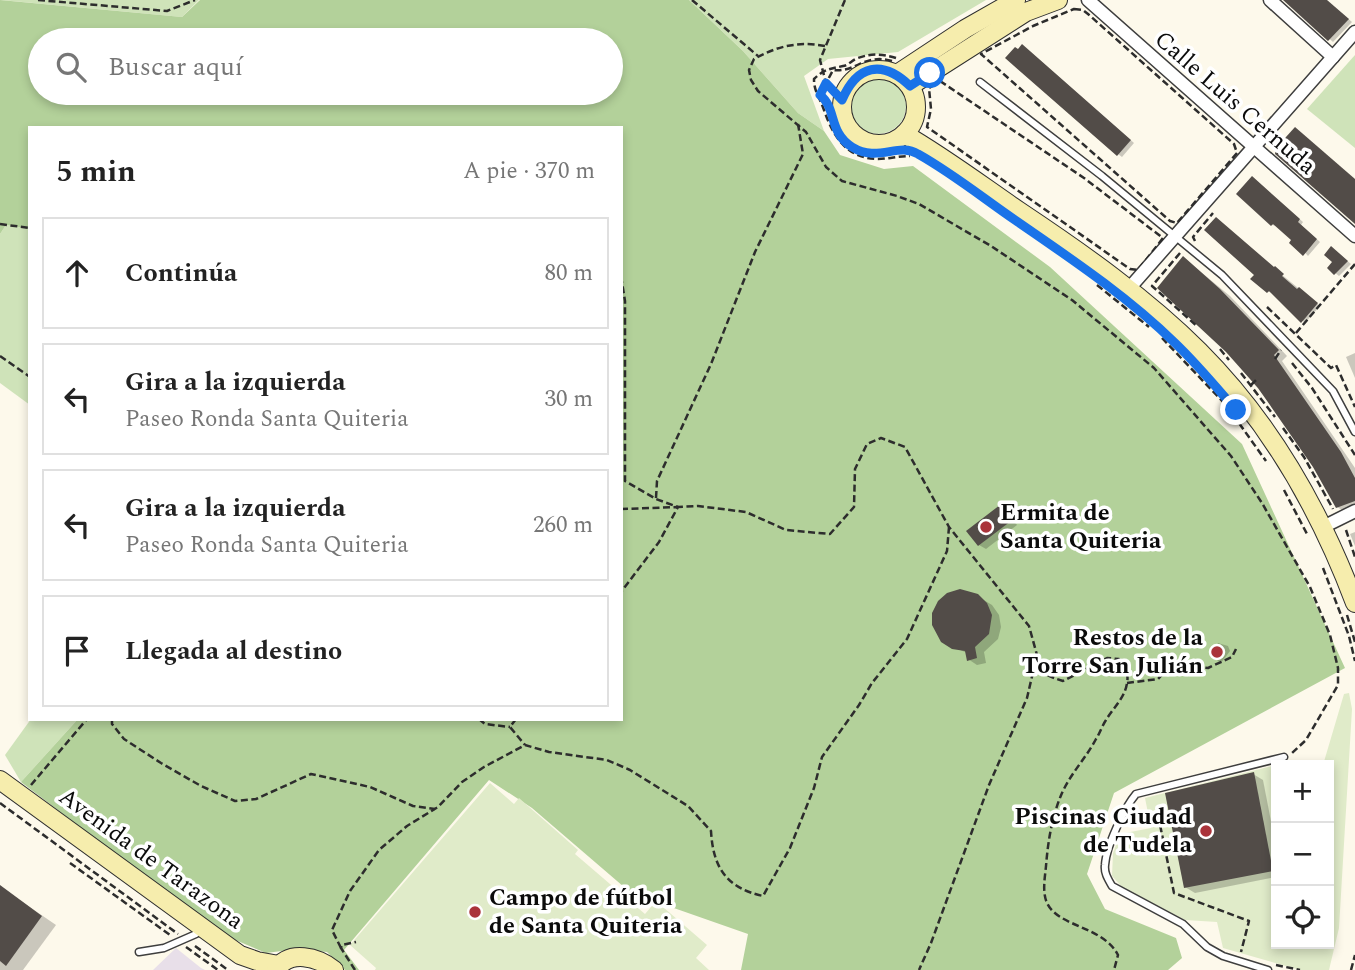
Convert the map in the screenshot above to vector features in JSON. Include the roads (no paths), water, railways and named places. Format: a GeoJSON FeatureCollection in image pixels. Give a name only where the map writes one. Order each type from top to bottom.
{"type":"FeatureCollection","features":[{"type":"Feature","properties":{"kind":"street"},"geometry":{"type":"LineString","coordinates":[[902,73],[965,29],[1016,0]]}},
{"type":"Feature","properties":{"kind":"street"},"geometry":{"type":"LineString","coordinates":[[902,73],[915,100],[915,113],[907,131],[892,142],[879,144],[863,141],[850,131],[843,116],[842,100],[849,84],[863,72],[880,69],[902,73],[1026,12],[1058,0]]}},
{"type":"Feature","properties":{"kind":"street","name":"Calle Luis Cernuda"},"geometry":{"type":"LineString","coordinates":[[1088,0],[1355,236]]}},
{"type":"Feature","properties":{"kind":"street"},"geometry":{"type":"LineString","coordinates":[[1270,0],[1333,57]]}},
{"type":"Feature","properties":{"kind":"street"},"geometry":{"type":"LineString","coordinates":[[1133,284],[1355,32]]}},
{"type":"Feature","properties":{"kind":"street"},"geometry":{"type":"LineString","coordinates":[[907,131],[1133,284],[1179,324],[1240,388],[1278,437],[1329,523],[1355,586]]}},
{"type":"Feature","properties":{"kind":"street"},"geometry":{"type":"LineString","coordinates":[[907,131],[1123,285],[1200,352],[1236,391],[1306,493],[1330,541],[1350,607]]}},
{"type":"Feature","properties":{"kind":"street"},"geometry":{"type":"LineString","coordinates":[[1329,523],[1355,511]]}},
{"type":"Feature","properties":{"kind":"street","name":"Avenida de Tarazona"},"geometry":{"type":"LineString","coordinates":[[0,780],[240,955],[277,967]]}},
{"type":"Feature","properties":{"kind":"street","name":"Avenida de Tarazona"},"geometry":{"type":"LineString","coordinates":[[0,792],[187,938],[245,970]]}},
{"type":"Feature","properties":{"kind":"street"},"geometry":{"type":"LineString","coordinates":[[277,967],[296,957],[307,957],[321,961],[334,970]]}},
{"type":"Feature","properties":{"kind":"lane"},"geometry":{"type":"LineString","coordinates":[[980,82],[1222,275],[1333,391],[1355,432]]}},
{"type":"Feature","properties":{"kind":"lane"},"geometry":{"type":"LineString","coordinates":[[1268,970],[1223,956],[1207,947],[1183,924],[1112,886],[1106,877],[1105,865],[1128,803],[1136,793],[1283,757]]}},
{"type":"Feature","properties":{"kind":"lane"},"geometry":{"type":"LineString","coordinates":[[139,952],[164,948],[187,938]]}},
{"type":"Feature","properties":{"kind":"place","name":"Ermita de Santa Quiteria"},"geometry":{"type":"Point","coordinates":[986,527]}},
{"type":"Feature","properties":{"kind":"place","name":"Restos de la Torre San Julián"},"geometry":{"type":"Point","coordinates":[1217,652]}},
{"type":"Feature","properties":{"kind":"place","name":"Piscinas Ciudad de Tudela"},"geometry":{"type":"Point","coordinates":[1206,831]}},
{"type":"Feature","properties":{"kind":"place","name":"Campo de fútbol de Santa Quiteria"},"geometry":{"type":"Point","coordinates":[475,912]}}]}
